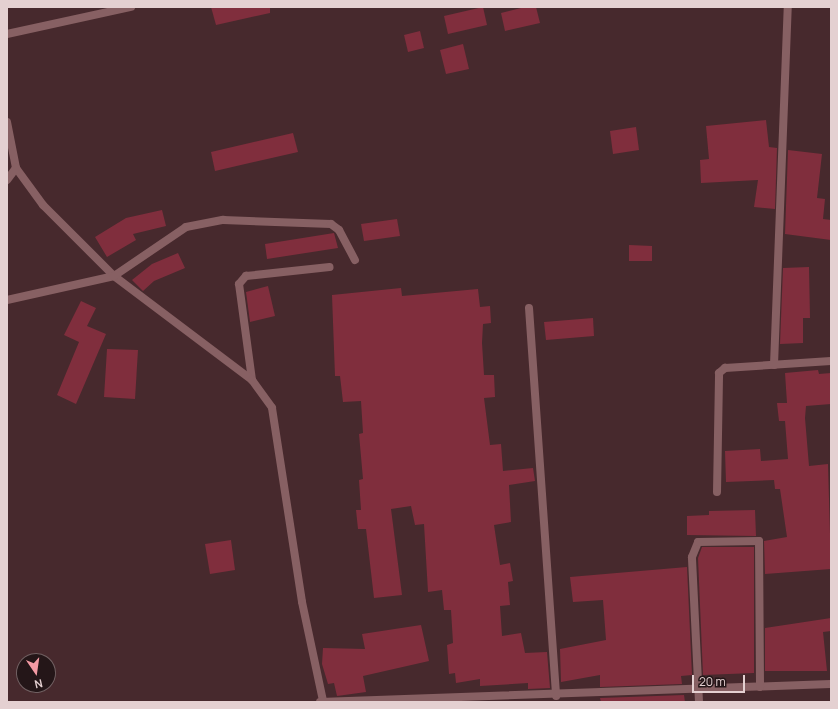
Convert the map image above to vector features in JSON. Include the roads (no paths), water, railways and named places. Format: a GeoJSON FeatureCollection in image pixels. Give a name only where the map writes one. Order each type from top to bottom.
{"type":"FeatureCollection","features":[{"type":"Feature","properties":{"kind":"street"},"geometry":{"type":"LineString","coordinates":[[7,34],[131,7]]}},
{"type":"Feature","properties":{"kind":"street"},"geometry":{"type":"LineString","coordinates":[[774,365],[788,7]]}},
{"type":"Feature","properties":{"kind":"street"},"geometry":{"type":"LineString","coordinates":[[7,122],[16,168],[43,205],[114,276],[252,380],[272,408],[302,602],[322,702],[527,699],[697,688],[831,684]]}},
{"type":"Feature","properties":{"kind":"street"},"geometry":{"type":"LineString","coordinates":[[7,180],[16,168]]}},
{"type":"Feature","properties":{"kind":"street"},"geometry":{"type":"LineString","coordinates":[[7,300],[114,276],[186,227],[223,220],[331,224],[339,230],[355,260]]}},
{"type":"Feature","properties":{"kind":"street"},"geometry":{"type":"LineString","coordinates":[[252,380],[239,284],[246,276],[330,267]]}},
{"type":"Feature","properties":{"kind":"street"},"geometry":{"type":"LineString","coordinates":[[529,308],[556,696]]}},
{"type":"Feature","properties":{"kind":"street"},"geometry":{"type":"LineString","coordinates":[[717,492],[719,373],[725,368],[831,361]]}},
{"type":"Feature","properties":{"kind":"street"},"geometry":{"type":"LineString","coordinates":[[699,702],[697,688],[692,557],[694,545],[704,541],[758,541],[760,686]]}}]}
